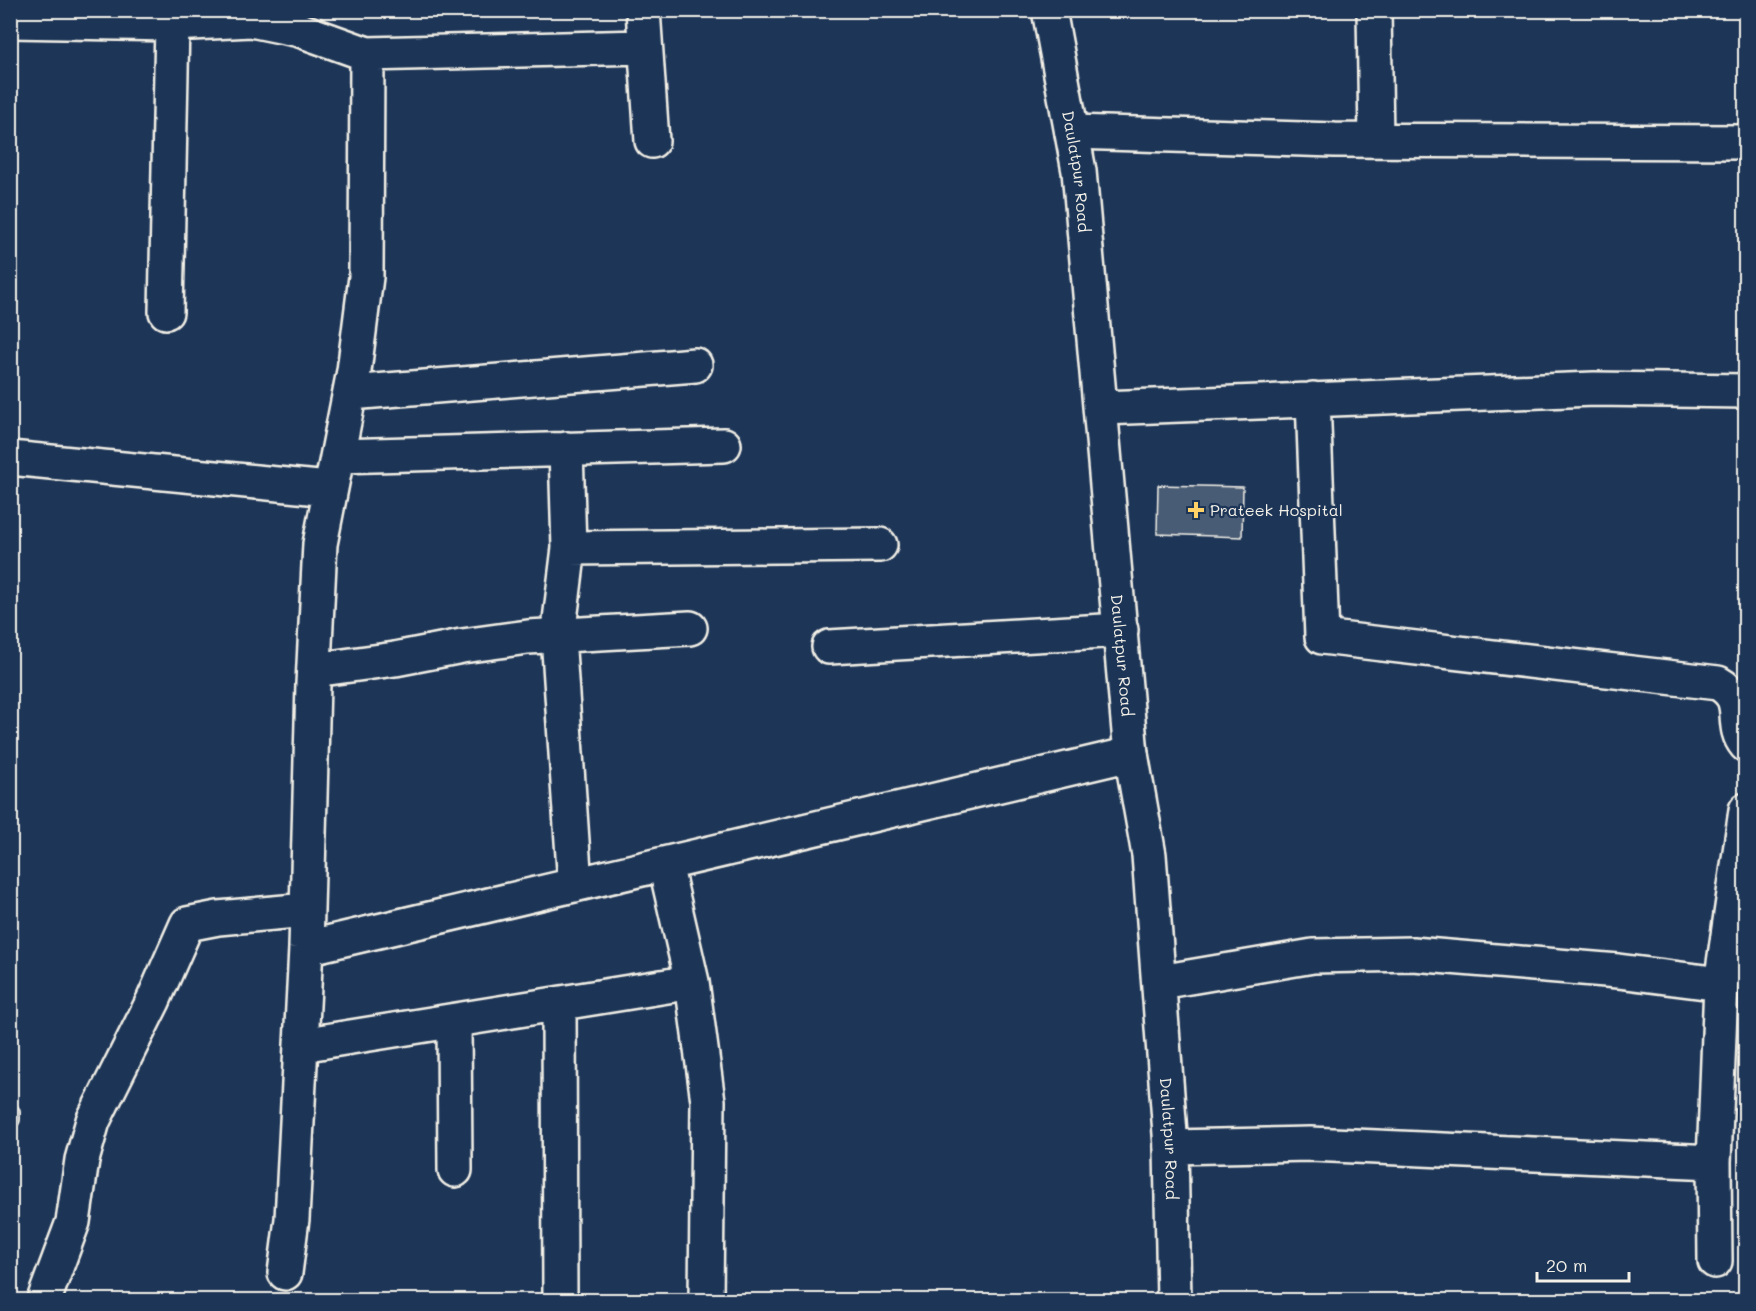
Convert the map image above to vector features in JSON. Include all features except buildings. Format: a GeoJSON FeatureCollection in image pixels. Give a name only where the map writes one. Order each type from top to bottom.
{"type":"FeatureCollection","features":[{"type":"Feature","properties":{"kind":"street"},"geometry":{"type":"LineString","coordinates":[[643,10],[652,141]]}},
{"type":"Feature","properties":{"kind":"street","name":"Daulatpur Road"},"geometry":{"type":"LineString","coordinates":[[1049,10],[1079,171],[1102,408],[1131,754],[1149,855],[1171,1147],[1174,1300]]}},
{"type":"Feature","properties":{"kind":"street"},"geometry":{"type":"LineString","coordinates":[[1374,10],[1376,140]]}},
{"type":"Feature","properties":{"kind":"street"},"geometry":{"type":"LineString","coordinates":[[10,21],[172,24],[252,15],[367,54],[644,47]]}},
{"type":"Feature","properties":{"kind":"street"},"geometry":{"type":"LineString","coordinates":[[166,312],[172,24]]}},
{"type":"Feature","properties":{"kind":"street"},"geometry":{"type":"LineString","coordinates":[[285,1273],[292,1219],[306,948],[320,544],[329,489],[350,393],[366,277],[367,54]]}},
{"type":"Feature","properties":{"kind":"street"},"geometry":{"type":"LineString","coordinates":[[1072,132],[1376,140],[1746,142]]}},
{"type":"Feature","properties":{"kind":"street"},"geometry":{"type":"LineString","coordinates":[[350,393],[695,365]]}},
{"type":"Feature","properties":{"kind":"street"},"geometry":{"type":"LineString","coordinates":[[1102,408],[1594,389],[1746,392]]}},
{"type":"Feature","properties":{"kind":"street"},"geometry":{"type":"LineString","coordinates":[[1313,399],[1323,637],[1718,683],[1730,690],[1736,703],[1740,738],[1746,745]]}},
{"type":"Feature","properties":{"kind":"street"},"geometry":{"type":"LineString","coordinates":[[338,456],[724,445]]}},
{"type":"Feature","properties":{"kind":"street"},"geometry":{"type":"LineString","coordinates":[[567,449],[569,548],[558,636],[575,885]]}},
{"type":"Feature","properties":{"kind":"street"},"geometry":{"type":"LineString","coordinates":[[11,459],[329,489]]}},
{"type":"Feature","properties":{"kind":"street"},"geometry":{"type":"LineString","coordinates":[[569,548],[880,545]]}},
{"type":"Feature","properties":{"kind":"street"},"geometry":{"type":"LineString","coordinates":[[314,669],[395,659],[462,646],[558,636],[690,628]]}},
{"type":"Feature","properties":{"kind":"street"},"geometry":{"type":"LineString","coordinates":[[829,647],[1121,630]]}},
{"type":"Feature","properties":{"kind":"street"},"geometry":{"type":"LineString","coordinates":[[306,948],[1131,754]]}},
{"type":"Feature","properties":{"kind":"street"},"geometry":{"type":"LineString","coordinates":[[1715,1260],[1714,1162],[1721,984],[1746,810]]}},
{"type":"Feature","properties":{"kind":"street"},"geometry":{"type":"LineString","coordinates":[[665,864],[692,982],[708,1101],[706,1300]]}},
{"type":"Feature","properties":{"kind":"street"},"geometry":{"type":"LineString","coordinates":[[44,1300],[72,1222],[82,1160],[93,1121],[153,1001],[187,924],[218,918],[307,910]]}},
{"type":"Feature","properties":{"kind":"street"},"geometry":{"type":"LineString","coordinates":[[1160,982],[1313,956],[1413,954],[1618,971],[1721,984]]}},
{"type":"Feature","properties":{"kind":"street"},"geometry":{"type":"LineString","coordinates":[[301,1045],[692,982]]}},
{"type":"Feature","properties":{"kind":"street"},"geometry":{"type":"LineString","coordinates":[[559,1004],[560,1300]]}},
{"type":"Feature","properties":{"kind":"street"},"geometry":{"type":"LineString","coordinates":[[454,1021],[455,1170]]}},
{"type":"Feature","properties":{"kind":"street"},"geometry":{"type":"LineString","coordinates":[[1171,1147],[1310,1144],[1714,1162]]}},
{"type":"Feature","properties":{"kind":"lane"},"geometry":{"type":"LineString","coordinates":[[10,1113],[10,1119]]}},
{"type":"Feature","properties":{"kind":"place","name":"Prateek Hospital"},"geometry":{"type":"Point","coordinates":[1196,510]}}]}
